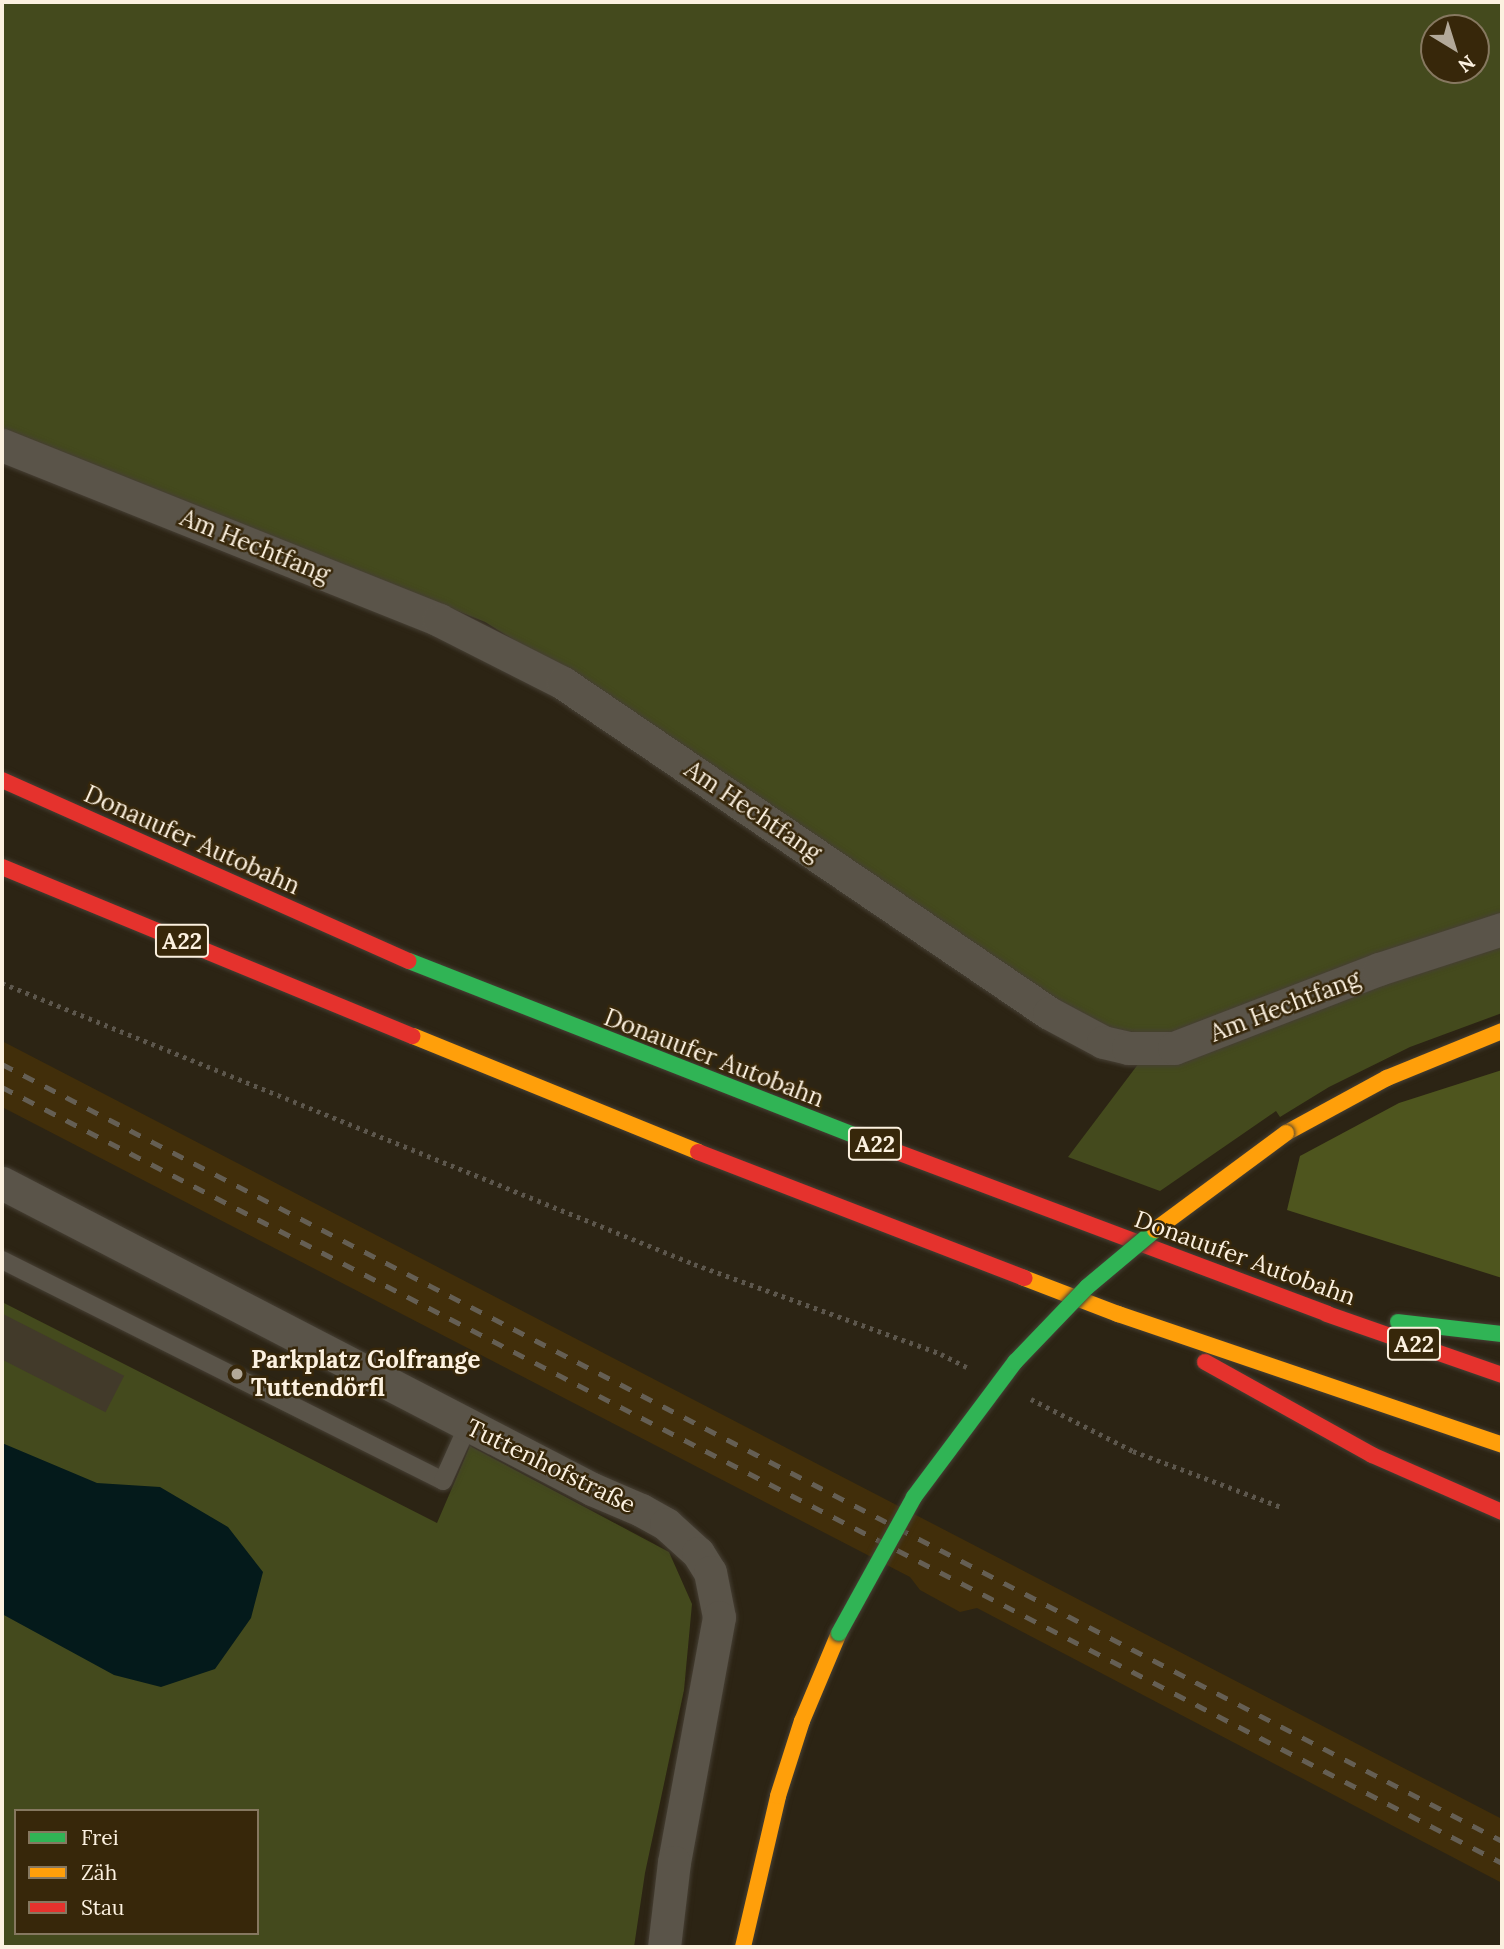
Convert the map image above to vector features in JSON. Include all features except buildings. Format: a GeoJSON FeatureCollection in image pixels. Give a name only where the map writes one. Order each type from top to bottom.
{"type":"FeatureCollection","features":[{"type":"Feature","properties":{"kind":"main road","name":"Donauufer Autobahn"},"geometry":{"type":"LineString","coordinates":[[2,780],[425,968],[771,1105],[1327,1314],[1502,1375]]}},
{"type":"Feature","properties":{"kind":"main road","name":"A22"},"geometry":{"type":"LineString","coordinates":[[2,867],[655,1135],[1118,1314],[1502,1445]]}},
{"type":"Feature","properties":{"kind":"main road"},"geometry":{"type":"LineString","coordinates":[[743,1947],[781,1786],[807,1710],[839,1633],[914,1497],[1015,1362],[1087,1287],[1134,1247],[1191,1201],[1286,1133],[1336,1103],[1387,1078],[1502,1031]]}},
{"type":"Feature","properties":{"kind":"main road"},"geometry":{"type":"LineString","coordinates":[[1118,1314],[1372,1455],[1502,1512]]}},
{"type":"Feature","properties":{"kind":"main road"},"geometry":{"type":"LineString","coordinates":[[1327,1314],[1502,1334]]}},
{"type":"Feature","properties":{"kind":"street","name":"Am Hechtfang"},"geometry":{"type":"LineString","coordinates":[[2,445],[439,620],[563,682],[1049,1013],[1103,1041],[1139,1049],[1174,1048],[1379,970],[1502,929]]}},
{"type":"Feature","properties":{"kind":"street","name":"Tuttenhofstraße"},"geometry":{"type":"LineString","coordinates":[[2,1183],[468,1425],[666,1524],[685,1538],[710,1572],[719,1617],[674,1862],[664,1947]]}},
{"type":"Feature","properties":{"kind":"lane"},"geometry":{"type":"LineString","coordinates":[[2,1260],[443,1481],[468,1425]]}},
{"type":"Feature","properties":{"kind":"path"},"geometry":{"type":"LineString","coordinates":[[2,983],[694,1264],[941,1354],[977,1372]]}},
{"type":"Feature","properties":{"kind":"path"},"geometry":{"type":"LineString","coordinates":[[1025,1396],[1133,1451],[1281,1507]]}},
{"type":"Feature","properties":{"kind":"shaded area"},"geometry":{"type":"Polygon","coordinates":[[[2,1041],[1502,1819],[1502,1883],[977,1608],[960,1612],[920,1590],[910,1577],[2,1107],[2,1041]]]}},
{"type":"Feature","properties":{"kind":"green space"},"geometry":{"type":"Polygon","coordinates":[[[2,2],[1502,2],[1502,917],[1217,1018],[1162,1035],[1115,1030],[1061,1005],[625,709],[485,622],[133,480],[2,432],[2,2]]]}},
{"type":"Feature","properties":{"kind":"green space"},"geometry":{"type":"Polygon","coordinates":[[[1502,940],[1502,1013],[1410,1047],[1329,1087],[1280,1117],[1276,1111],[1160,1191],[1068,1157],[1142,1059],[1502,940]]]}},
{"type":"Feature","properties":{"kind":"green space"},"geometry":{"type":"Polygon","coordinates":[[[1502,1070],[1502,1278],[1287,1210],[1300,1156],[1399,1103],[1502,1070]]]}},
{"type":"Feature","properties":{"kind":"green space"},"geometry":{"type":"Polygon","coordinates":[[[2,1302],[437,1523],[470,1446],[669,1552],[692,1604],[684,1690],[645,1873],[634,1947],[2,1947],[2,1302]]]}},
{"type":"Feature","properties":{"kind":"water"},"geometry":{"type":"Polygon","coordinates":[[[2,1443],[97,1483],[160,1487],[228,1527],[263,1572],[251,1618],[215,1669],[161,1687],[114,1675],[2,1614],[2,1443]]]}},
{"type":"Feature","properties":{"kind":"railway"},"geometry":{"type":"LineString","coordinates":[[2,1064],[1502,1841]]}},
{"type":"Feature","properties":{"kind":"railway"},"geometry":{"type":"LineString","coordinates":[[2,1087],[1502,1863]]}},
{"type":"Feature","properties":{"kind":"traffic: fast"},"geometry":{"type":"LineString","coordinates":[[409,961],[897,1152]]}},
{"type":"Feature","properties":{"kind":"traffic: fast"},"geometry":{"type":"LineString","coordinates":[[839,1633],[914,1497],[1015,1362],[1087,1287],[1155,1230]]}},
{"type":"Feature","properties":{"kind":"traffic: fast"},"geometry":{"type":"LineString","coordinates":[[1398,1322],[1502,1334]]}},
{"type":"Feature","properties":{"kind":"traffic: slow"},"geometry":{"type":"LineString","coordinates":[[1286,1133],[1387,1078],[1502,1031]]}},
{"type":"Feature","properties":{"kind":"traffic: slow"},"geometry":{"type":"LineString","coordinates":[[413,1036],[698,1152]]}},
{"type":"Feature","properties":{"kind":"traffic: slow"},"geometry":{"type":"LineString","coordinates":[[1155,1230],[1286,1133]]}},
{"type":"Feature","properties":{"kind":"traffic: slow"},"geometry":{"type":"LineString","coordinates":[[1024,1278],[1118,1314],[1502,1445]]}},
{"type":"Feature","properties":{"kind":"traffic: slow"},"geometry":{"type":"LineString","coordinates":[[743,1947],[778,1796],[802,1721],[839,1633]]}},
{"type":"Feature","properties":{"kind":"traffic: jam"},"geometry":{"type":"LineString","coordinates":[[2,780],[409,961]]}},
{"type":"Feature","properties":{"kind":"traffic: jam"},"geometry":{"type":"LineString","coordinates":[[2,867],[413,1036]]}},
{"type":"Feature","properties":{"kind":"traffic: jam"},"geometry":{"type":"LineString","coordinates":[[698,1152],[1024,1278]]}},
{"type":"Feature","properties":{"kind":"traffic: jam"},"geometry":{"type":"LineString","coordinates":[[897,1152],[1327,1314],[1502,1375]]}},
{"type":"Feature","properties":{"kind":"traffic: jam"},"geometry":{"type":"LineString","coordinates":[[1205,1362],[1372,1455],[1502,1512]]}},
{"type":"Feature","properties":{"kind":"place","name":"Parkplatz Golfrange Tuttendörfl"},"geometry":{"type":"Point","coordinates":[237,1374]}}]}
